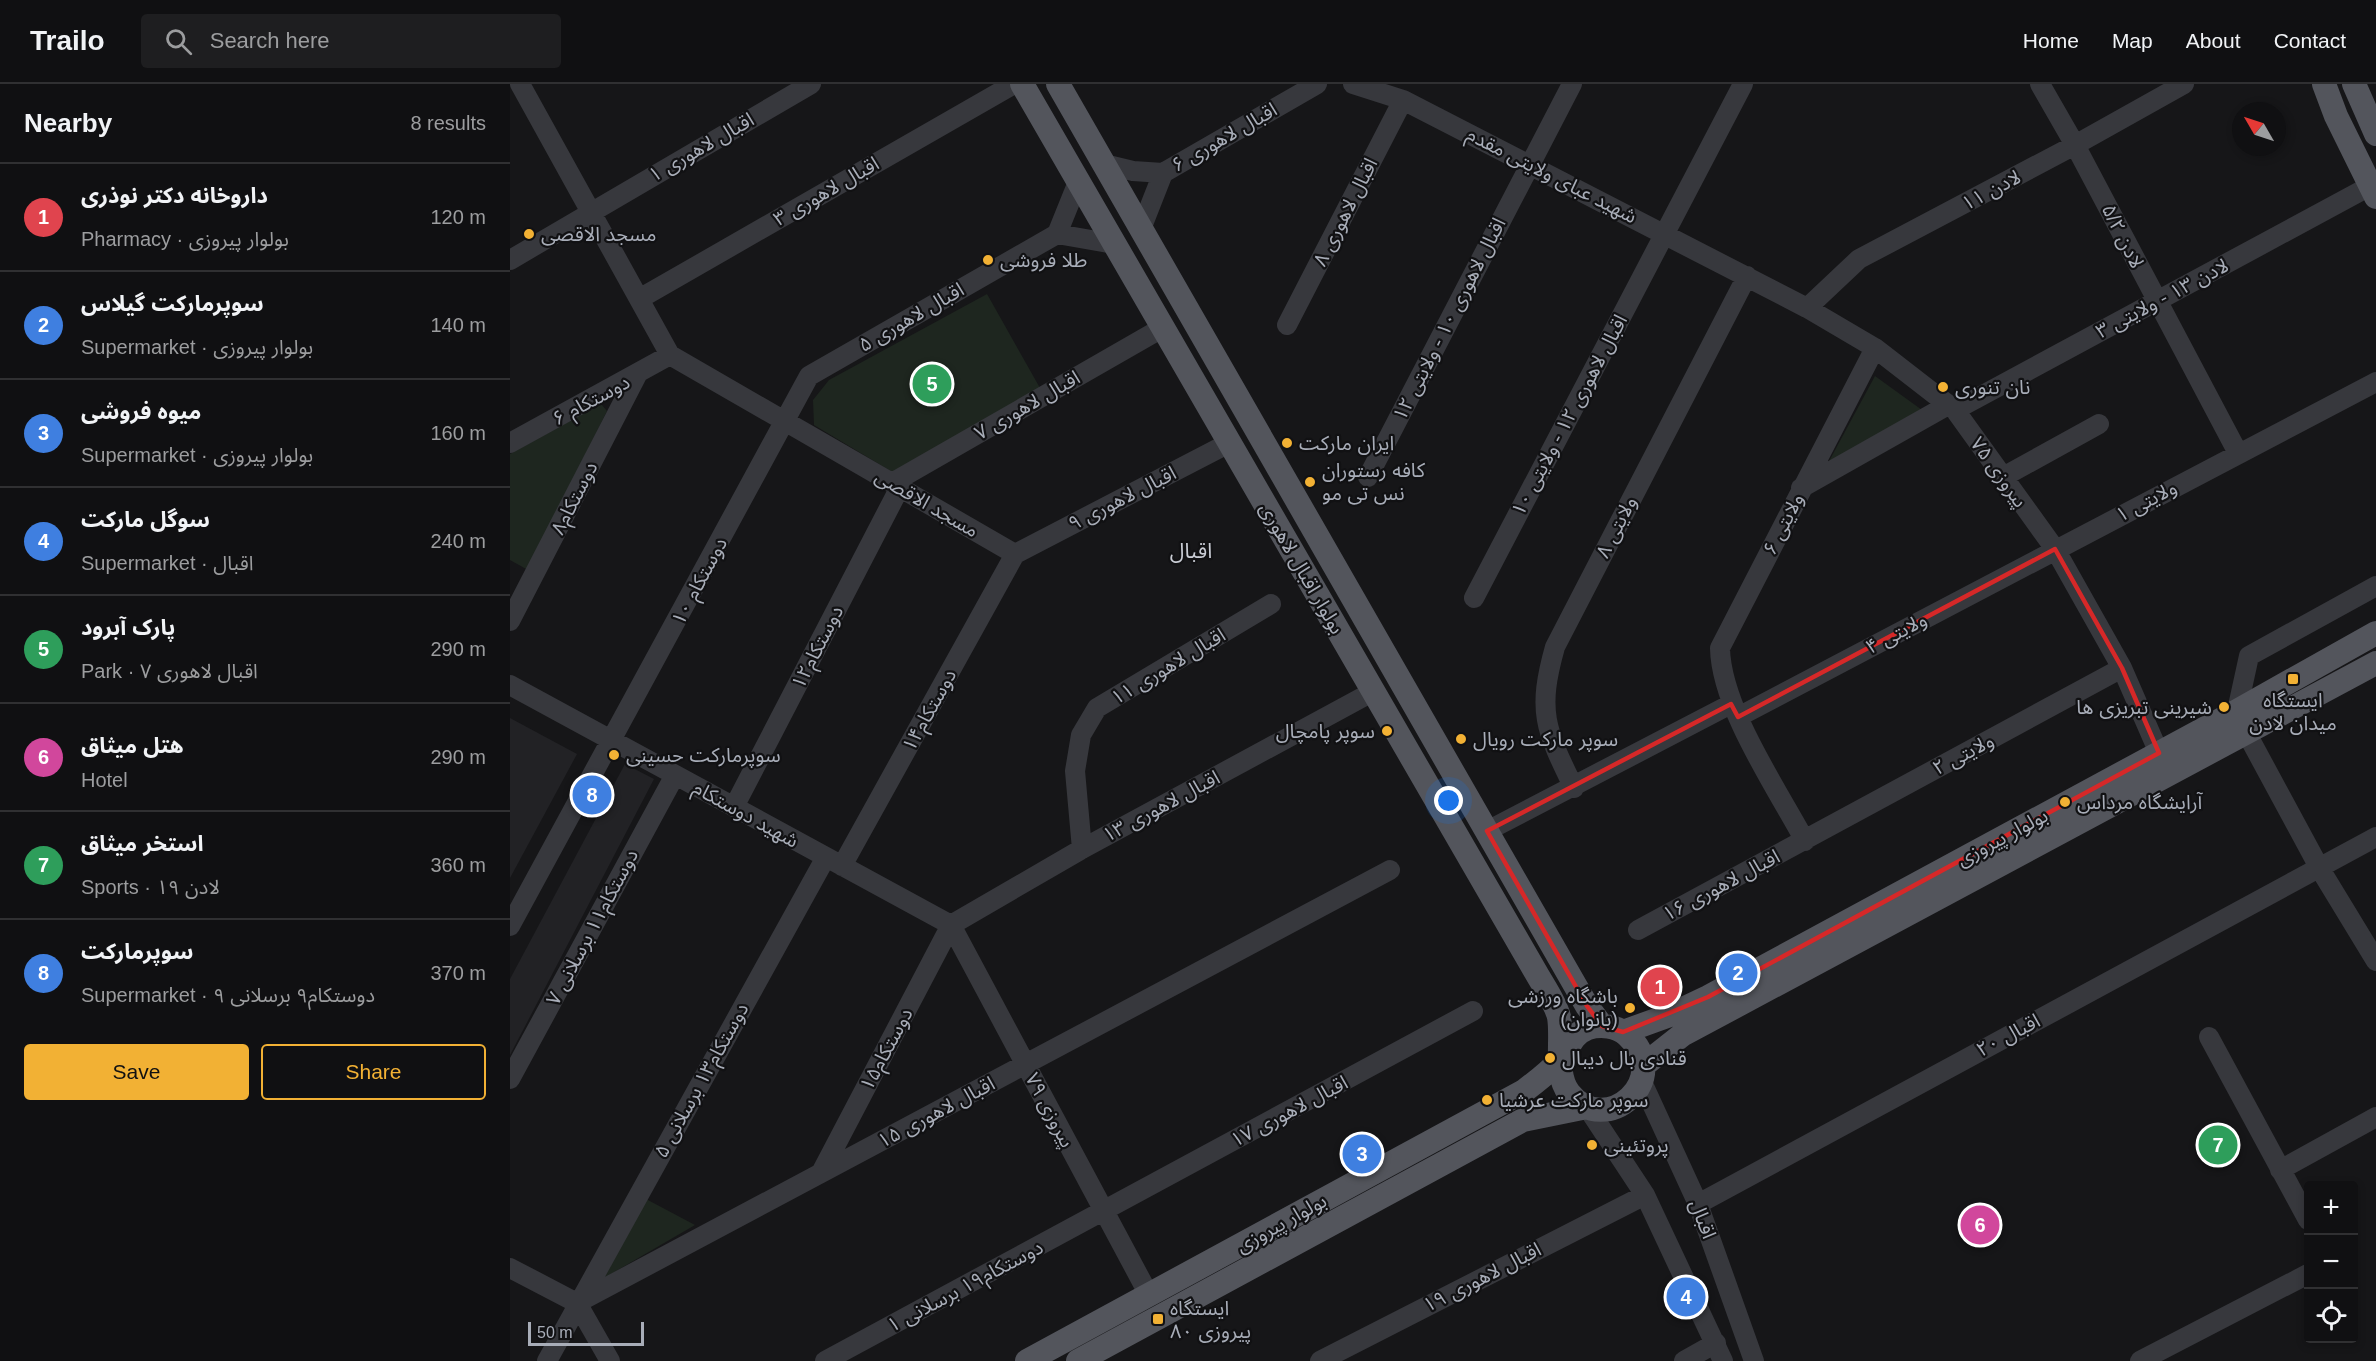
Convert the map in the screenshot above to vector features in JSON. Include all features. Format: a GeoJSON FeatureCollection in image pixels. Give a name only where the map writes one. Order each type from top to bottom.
{"type":"FeatureCollection","features":[{"type":"Feature","properties":{"kind":"main road","name":"بولوار اقبال لاهوری"},"geometry":{"type":"LineString","coordinates":[[1022,84],[1374,691],[1558,1015],[1561,1059]]}},
{"type":"Feature","properties":{"kind":"main road","name":"بولوار اقبال لاهوری"},"geometry":{"type":"LineString","coordinates":[[1058,84],[1587,1006],[1613,1029]]}},
{"type":"Feature","properties":{"kind":"main road"},"geometry":{"type":"LineString","coordinates":[[2324,84],[2336,116],[2373,192]]}},
{"type":"Feature","properties":{"kind":"main road"},"geometry":{"type":"LineString","coordinates":[[2354,84],[2376,134]]}},
{"type":"Feature","properties":{"kind":"main road"},"geometry":{"type":"LineString","coordinates":[[1314,591],[1340,576]]}},
{"type":"Feature","properties":{"kind":"main road","name":"بولوار پیروزی"},"geometry":{"type":"LineString","coordinates":[[1643,1073],[1682,1035],[2242,722],[2376,633]]}},
{"type":"Feature","properties":{"kind":"main road","name":"بولوار پیروزی"},"geometry":{"type":"LineString","coordinates":[[1613,1029],[1670,1015],[1708,997],[2159,753],[2242,722],[2376,663]]}},
{"type":"Feature","properties":{"kind":"main road"},"geometry":{"type":"LineString","coordinates":[[1589,1028],[1613,1029],[1636,1043],[1643,1073],[1632,1097],[1619,1106],[1603,1110],[1587,1107],[1567,1091],[1562,1079],[1561,1059],[1568,1044],[1578,1034],[1589,1028]]}},
{"type":"Feature","properties":{"kind":"main road","name":"بولوار پیروزی"},"geometry":{"type":"LineString","coordinates":[[1027,1361],[1524,1091],[1561,1059]]}},
{"type":"Feature","properties":{"kind":"main road","name":"بولوار پیروزی"},"geometry":{"type":"LineString","coordinates":[[1078,1361],[1523,1120],[1587,1107]]}},
{"type":"Feature","properties":{"kind":"street"},"geometry":{"type":"LineString","coordinates":[[520,84],[670,355]]}},
{"type":"Feature","properties":{"kind":"street","name":"اقبال لاهوری ۱"},"geometry":{"type":"LineString","coordinates":[[510,260],[591,210],[811,84]]}},
{"type":"Feature","properties":{"kind":"street","name":"اقبال لاهوری ۳"},"geometry":{"type":"LineString","coordinates":[[639,298],[1014,84]]}},
{"type":"Feature","properties":{"kind":"street","name":"اقبال لاهوری ۶"},"geometry":{"type":"LineString","coordinates":[[1163,173],[1317,84]]}},
{"type":"Feature","properties":{"kind":"street","name":"شهید عبای ولایتی مقدم"},"geometry":{"type":"LineString","coordinates":[[1353,84],[1403,100],[1529,162],[1747,276]]}},
{"type":"Feature","properties":{"kind":"street","name":"اقبال لاهوری ۱۰ - ولایتی ۱۲"},"geometry":{"type":"LineString","coordinates":[[1368,477],[1529,162],[1572,84]]}},
{"type":"Feature","properties":{"kind":"street","name":"اقبال لاهوری ۱۲ - ولایتی ۱۰"},"geometry":{"type":"LineString","coordinates":[[1474,598],[1743,84]]}},
{"type":"Feature","properties":{"kind":"street","name":"لادن ۵/۲"},"geometry":{"type":"LineString","coordinates":[[2040,84],[2075,145],[2238,453]]}},
{"type":"Feature","properties":{"kind":"street","name":"لادن ۱۱"},"geometry":{"type":"LineString","coordinates":[[1807,308],[1859,259],[2075,145],[2184,84]]}},
{"type":"Feature","properties":{"kind":"street","name":"اقبال لاهوری ۸"},"geometry":{"type":"LineString","coordinates":[[1287,325],[1403,100]]}},
{"type":"Feature","properties":{"kind":"street"},"geometry":{"type":"LineString","coordinates":[[1104,165],[1133,171],[1163,173],[1141,229]]}},
{"type":"Feature","properties":{"kind":"street"},"geometry":{"type":"LineString","coordinates":[[1078,182],[1057,234],[1114,244]]}},
{"type":"Feature","properties":{"kind":"street","name":"لادن ۱۳ - ولایتی ۳"},"geometry":{"type":"LineString","coordinates":[[1801,488],[2156,300],[2373,192]]}},
{"type":"Feature","properties":{"kind":"street","name":"اقبال لاهوری ۵"},"geometry":{"type":"LineString","coordinates":[[784,421],[809,376],[1057,234]]}},
{"type":"Feature","properties":{"kind":"street","name":"پیروزی ۷۵"},"geometry":{"type":"LineString","coordinates":[[1747,276],[1875,348],[1952,408],[2055,549],[2122,668],[2159,753]]}},
{"type":"Feature","properties":{"kind":"street","name":"ولایتی ۸"},"geometry":{"type":"LineString","coordinates":[[1574,788],[1549,736],[1543,708],[1547,675],[1555,646],[1747,276]]}},
{"type":"Feature","properties":{"kind":"street","name":"اقبال لاهوری ۷"},"geometry":{"type":"LineString","coordinates":[[896,485],[1162,328]]}},
{"type":"Feature","properties":{"kind":"street","name":"ولایتی ۶"},"geometry":{"type":"LineString","coordinates":[[1805,840],[1734,711],[1720,670],[1720,648],[1875,348]]}},
{"type":"Feature","properties":{"kind":"street","name":"مسجد الاقصی"},"geometry":{"type":"LineString","coordinates":[[670,355],[1015,554]]}},
{"type":"Feature","properties":{"kind":"street","name":"دوستکام ۶"},"geometry":{"type":"LineString","coordinates":[[510,443],[670,355]]}},
{"type":"Feature","properties":{"kind":"street","name":"دوستکام۸"},"geometry":{"type":"LineString","coordinates":[[510,621],[637,375]]}},
{"type":"Feature","properties":{"kind":"street","name":"ولایتی ۱"},"geometry":{"type":"LineString","coordinates":[[2055,549],[2376,382]]}},
{"type":"Feature","properties":{"kind":"street","name":"دوستکام ۱۰"},"geometry":{"type":"LineString","coordinates":[[510,926],[613,741],[784,421]]}},
{"type":"Feature","properties":{"kind":"street"},"geometry":{"type":"LineString","coordinates":[[2003,477],[2099,424]]}},
{"type":"Feature","properties":{"kind":"street","name":"اقبال لاهوری ۹"},"geometry":{"type":"LineString","coordinates":[[1015,554],[1229,442]]}},
{"type":"Feature","properties":{"kind":"street","name":"دوستکام۱۲"},"geometry":{"type":"LineString","coordinates":[[734,807],[896,485]]}},
{"type":"Feature","properties":{"kind":"street","name":"ولایتی ۴"},"geometry":{"type":"LineString","coordinates":[[1487,831],[1734,711],[2055,549]]}},
{"type":"Feature","properties":{"kind":"street","name":"دوستکام۱۴"},"geometry":{"type":"LineString","coordinates":[[834,862],[1015,554]]}},
{"type":"Feature","properties":{"kind":"street"},"geometry":{"type":"LineString","coordinates":[[2376,586],[2249,656],[2242,722],[2320,869],[2376,961]]}},
{"type":"Feature","properties":{"kind":"street","name":"اقبال لاهوری ۱۱"},"geometry":{"type":"LineString","coordinates":[[1082,849],[1075,771],[1081,735],[1097,708],[1271,604]]}},
{"type":"Feature","properties":{"kind":"street","name":"ولایتی ۲"},"geometry":{"type":"LineString","coordinates":[[1805,840],[2122,668]]}},
{"type":"Feature","properties":{"kind":"street","name":"شهید دوستکام"},"geometry":{"type":"LineString","coordinates":[[510,686],[951,925]]}},
{"type":"Feature","properties":{"kind":"street","name":"اقبال لاهوری ۱۳"},"geometry":{"type":"LineString","coordinates":[[951,925],[1082,849],[1374,691]]}},
{"type":"Feature","properties":{"kind":"street","name":"دوستکام۱۱ برسلانی ۷"},"geometry":{"type":"LineString","coordinates":[[510,1080],[675,775]]}},
{"type":"Feature","properties":{"kind":"street","name":"اقبال ۲۰"},"geometry":{"type":"LineString","coordinates":[[1698,1204],[2376,837]]}},
{"type":"Feature","properties":{"kind":"street","name":"اقبال لاهوری ۱۶"},"geometry":{"type":"LineString","coordinates":[[1638,930],[1805,840]]}},
{"type":"Feature","properties":{"kind":"street","name":"دوستکام۱۳ برسلانی ۵"},"geometry":{"type":"LineString","coordinates":[[547,1361],[577,1303],[834,862]]}},
{"type":"Feature","properties":{"kind":"street","name":"اقبال لاهوری ۱۵"},"geometry":{"type":"LineString","coordinates":[[577,1303],[1390,870]]}},
{"type":"Feature","properties":{"kind":"street","name":"پیروزی ۷۹"},"geometry":{"type":"LineString","coordinates":[[951,925],[1149,1295]]}},
{"type":"Feature","properties":{"kind":"street","name":"دوستکام۱۵"},"geometry":{"type":"LineString","coordinates":[[821,1173],[951,925]]}},
{"type":"Feature","properties":{"kind":"street","name":"اقبال لاهوری ۱۷"},"geometry":{"type":"LineString","coordinates":[[1104,1211],[1473,1011]]}},
{"type":"Feature","properties":{"kind":"street"},"geometry":{"type":"LineString","coordinates":[[2209,1037],[2304,1213]]}},
{"type":"Feature","properties":{"kind":"street","name":"اقبال"},"geometry":{"type":"LineString","coordinates":[[1643,1073],[1698,1204],[1754,1361]]}},
{"type":"Feature","properties":{"kind":"street","name":"اقبال"},"geometry":{"type":"LineString","coordinates":[[1587,1107],[1645,1195],[1720,1352]]}},
{"type":"Feature","properties":{"kind":"street"},"geometry":{"type":"LineString","coordinates":[[2280,1170],[2376,1117]]}},
{"type":"Feature","properties":{"kind":"street","name":"اقبال لاهوری ۱۹"},"geometry":{"type":"LineString","coordinates":[[1320,1361],[1645,1195]]}},
{"type":"Feature","properties":{"kind":"street","name":"دوستکام۱۹ برسلانی ۱"},"geometry":{"type":"LineString","coordinates":[[825,1361],[1104,1211]]}},
{"type":"Feature","properties":{"kind":"street"},"geometry":{"type":"LineString","coordinates":[[510,1268],[577,1303],[610,1361]]}},
{"type":"Feature","properties":{"kind":"street"},"geometry":{"type":"LineString","coordinates":[[2140,1361],[2304,1276]]}},
{"type":"Feature","properties":{"kind":"street"},"geometry":{"type":"LineString","coordinates":[[1684,1361],[1720,1352]]}},
{"type":"Feature","properties":{"kind":"highlighted area"},"geometry":{"type":"Polygon","coordinates":[[[2055,549],[2122,668],[2159,753],[1708,997],[1623,1032],[1602,1026],[1587,1006],[1487,831],[1731,704],[1738,717],[2055,549]]]}},
{"type":"Feature","properties":{"kind":"shaded area"},"geometry":{"type":"Polygon","coordinates":[[[987,294],[1040,388],[894,473],[814,425],[813,400],[829,380],[987,294]]]}},
{"type":"Feature","properties":{"kind":"shaded area"},"geometry":{"type":"Polygon","coordinates":[[[1875,376],[1922,410],[1827,465],[1875,376]]]}},
{"type":"Feature","properties":{"kind":"shaded area"},"geometry":{"type":"Polygon","coordinates":[[[601,404],[607,411],[528,570],[510,560],[510,454],[601,404]]]}},
{"type":"Feature","properties":{"kind":"shaded area"},"geometry":{"type":"Polygon","coordinates":[[[510,718],[577,754],[510,878],[510,718]]]}},
{"type":"Feature","properties":{"kind":"shaded area"},"geometry":{"type":"Polygon","coordinates":[[[625,764],[654,779],[510,1055],[510,979],[625,764]]]}},
{"type":"Feature","properties":{"kind":"shaded area"},"geometry":{"type":"Polygon","coordinates":[[[646,1199],[695,1225],[604,1278],[646,1199]]]}},
{"type":"Feature","properties":{"kind":"place","name":"مسجد الاقصی"},"geometry":{"type":"Point","coordinates":[529,234]}},
{"type":"Feature","properties":{"kind":"place","name":"طلا فروشی"},"geometry":{"type":"Point","coordinates":[988,260]}},
{"type":"Feature","properties":{"kind":"place","name":"پارک آبرود"},"geometry":{"type":"Point","coordinates":[932,384]}},
{"type":"Feature","properties":{"kind":"place","name":"نان تنوری"},"geometry":{"type":"Point","coordinates":[1943,387]}},
{"type":"Feature","properties":{"kind":"place","name":"ایران مارکت"},"geometry":{"type":"Point","coordinates":[1287,443]}},
{"type":"Feature","properties":{"kind":"place","name":"كافه رستوران نس تى مو"},"geometry":{"type":"Point","coordinates":[1310,482]}},
{"type":"Feature","properties":{"kind":"place","name":"ایستگاه میدان لادن"},"geometry":{"type":"Point","coordinates":[2293,679]}},
{"type":"Feature","properties":{"kind":"place","name":"شیرینی تبریزی ها"},"geometry":{"type":"Point","coordinates":[2224,707]}},
{"type":"Feature","properties":{"kind":"place","name":"سوپر‌ پامچال"},"geometry":{"type":"Point","coordinates":[1387,731]}},
{"type":"Feature","properties":{"kind":"place","name":"سوپر مارکت رویال"},"geometry":{"type":"Point","coordinates":[1461,739]}},
{"type":"Feature","properties":{"kind":"place","name":"سوپرمارکت حسینی"},"geometry":{"type":"Point","coordinates":[614,755]}},
{"type":"Feature","properties":{"kind":"place","name":"سوپرمارکت"},"geometry":{"type":"Point","coordinates":[592,795]}},
{"type":"Feature","properties":{"kind":"place","name":"آرایشگاه مرداس"},"geometry":{"type":"Point","coordinates":[2065,802]}},
{"type":"Feature","properties":{"kind":"place","name":"سوپرمارکت گیلاس"},"geometry":{"type":"Point","coordinates":[1738,973]}},
{"type":"Feature","properties":{"kind":"place","name":"داروخانه دکتر نوذری"},"geometry":{"type":"Point","coordinates":[1660,987]}},
{"type":"Feature","properties":{"kind":"place","name":"باشگاه ورزشی (بانوان)"},"geometry":{"type":"Point","coordinates":[1630,1008]}},
{"type":"Feature","properties":{"kind":"place","name":"قنادی بال دیبال"},"geometry":{"type":"Point","coordinates":[1550,1058]}},
{"type":"Feature","properties":{"kind":"place","name":"سوپر مارکت عرشیا"},"geometry":{"type":"Point","coordinates":[1487,1100]}},
{"type":"Feature","properties":{"kind":"place","name":"پروتئینی"},"geometry":{"type":"Point","coordinates":[1592,1145]}},
{"type":"Feature","properties":{"kind":"place","name":"استخر میثاق"},"geometry":{"type":"Point","coordinates":[2218,1145]}},
{"type":"Feature","properties":{"kind":"place","name":"میوه فروشی"},"geometry":{"type":"Point","coordinates":[1362,1154]}},
{"type":"Feature","properties":{"kind":"place","name":"هتل میثاق"},"geometry":{"type":"Point","coordinates":[1980,1225]}},
{"type":"Feature","properties":{"kind":"place","name":"سوگل مارکت"},"geometry":{"type":"Point","coordinates":[1686,1297]}},
{"type":"Feature","properties":{"kind":"place","name":"ایستگاه پیروزی ۸۰"},"geometry":{"type":"Point","coordinates":[1158,1319]}},
{"type":"Feature","properties":{"kind":"district","name":"اقبال"},"geometry":{"type":"Point","coordinates":[1191,551]}}]}
